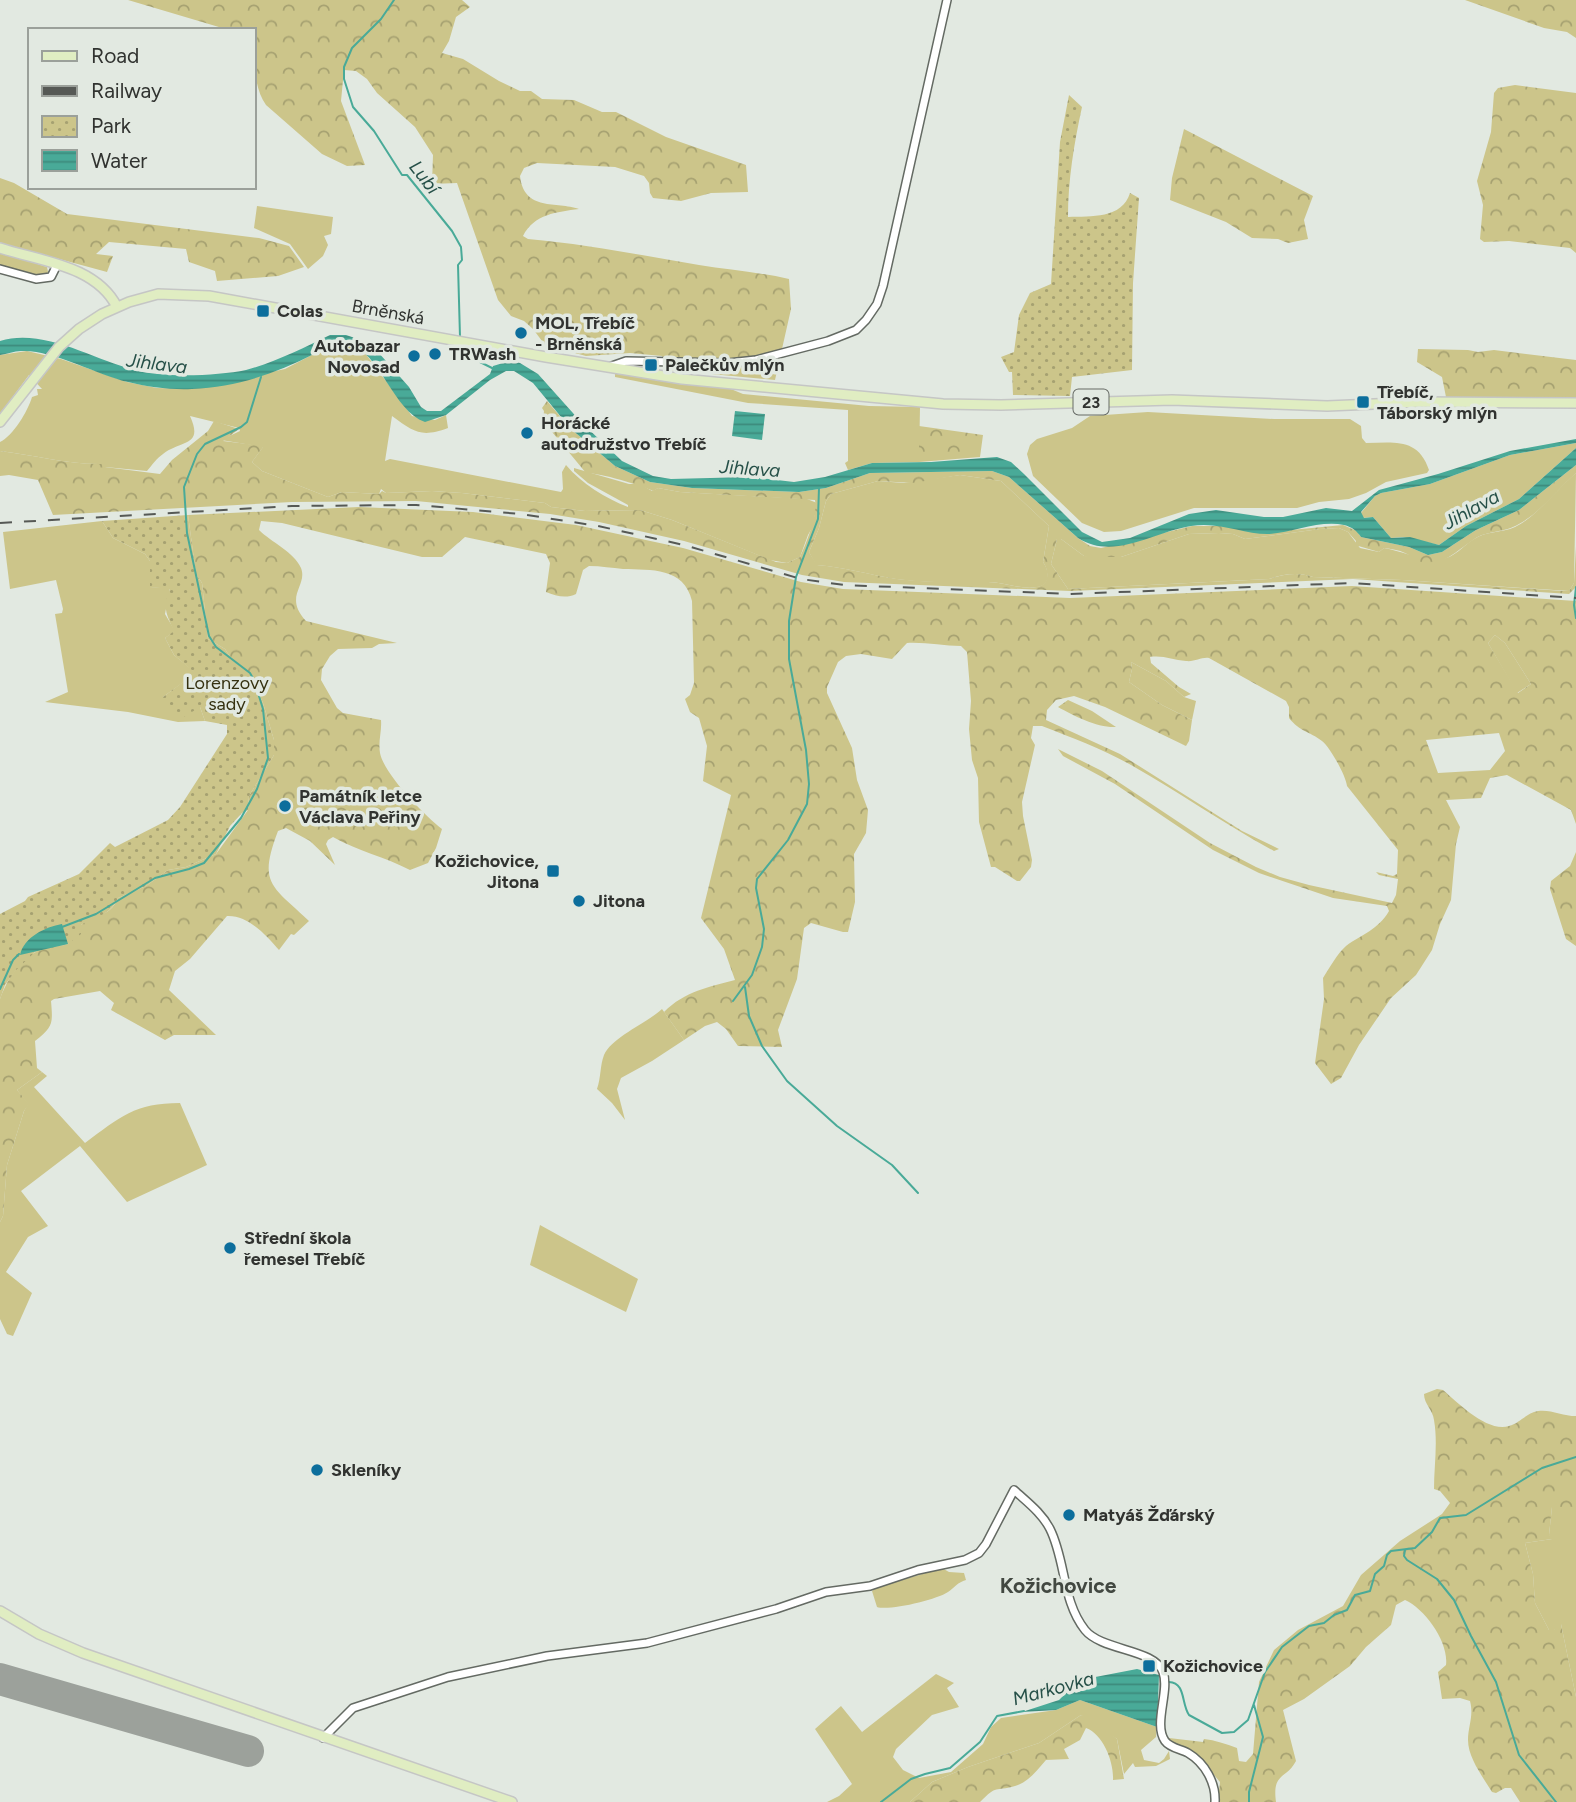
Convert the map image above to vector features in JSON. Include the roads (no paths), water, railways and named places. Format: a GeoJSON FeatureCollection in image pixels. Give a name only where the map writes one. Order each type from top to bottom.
{"type":"FeatureCollection","features":[{"type":"Feature","properties":{"kind":"main road"},"geometry":{"type":"LineString","coordinates":[[0,248],[89,278],[103,288],[115,303]]}},
{"type":"Feature","properties":{"kind":"main road","name":"Brněnská"},"geometry":{"type":"LineString","coordinates":[[0,422],[39,371],[71,336],[115,303],[158,294],[209,296],[546,358],[609,367]]}},
{"type":"Feature","properties":{"kind":"main road","name":"23"},"geometry":{"type":"LineString","coordinates":[[609,367],[724,384],[959,405],[1172,400],[1327,406],[1421,402],[1576,404]]}},
{"type":"Feature","properties":{"kind":"main road"},"geometry":{"type":"LineString","coordinates":[[0,1611],[39,1634],[83,1653],[512,1802]]}},
{"type":"Feature","properties":{"kind":"street"},"geometry":{"type":"LineString","coordinates":[[609,367],[622,361],[728,363],[756,360],[844,336],[866,320],[881,293],[947,0]]}},
{"type":"Feature","properties":{"kind":"street"},"geometry":{"type":"LineString","coordinates":[[0,268],[36,279],[45,279],[54,274],[57,265]]}},
{"type":"Feature","properties":{"kind":"street"},"geometry":{"type":"LineString","coordinates":[[323,1738],[353,1708],[448,1677],[535,1659],[647,1643],[826,1592],[870,1586],[918,1570],[965,1560],[979,1553],[986,1544],[1014,1490],[1043,1518],[1050,1529],[1068,1593],[1085,1630],[1096,1640],[1152,1661],[1163,1669],[1163,1740],[1197,1759],[1214,1785],[1214,1802]]}},
{"type":"Feature","properties":{"kind":"water"},"geometry":{"type":"Polygon","coordinates":[[[330,335],[346,335],[358,339],[378,352],[427,411],[441,411],[490,374],[493,366],[510,361],[520,363],[538,374],[581,422],[622,461],[653,476],[671,479],[750,477],[794,482],[825,477],[872,463],[997,457],[1011,462],[1082,532],[1102,542],[1130,538],[1189,514],[1216,510],[1264,517],[1283,517],[1326,508],[1352,511],[1379,490],[1510,451],[1576,439],[1576,443],[1510,455],[1430,484],[1381,493],[1361,512],[1364,518],[1373,517],[1391,538],[1410,537],[1439,545],[1466,526],[1519,499],[1576,448],[1576,465],[1519,510],[1476,530],[1442,552],[1428,555],[1409,547],[1361,537],[1349,527],[1335,524],[1270,534],[1212,525],[1191,526],[1134,543],[1106,547],[1078,538],[1009,477],[992,471],[870,473],[826,488],[799,492],[692,488],[650,482],[615,466],[571,429],[533,383],[514,371],[506,371],[490,380],[446,415],[425,422],[404,406],[369,358],[360,349],[349,344],[331,346],[285,368],[255,378],[224,386],[192,389],[160,388],[128,382],[33,351],[0,355],[0,341],[34,338],[68,346],[146,373],[205,375],[257,367],[330,335]]]}},
{"type":"Feature","properties":{"kind":"water"},"geometry":{"type":"Polygon","coordinates":[[[735,411],[765,414],[762,440],[732,436],[735,411]]]}},
{"type":"Feature","properties":{"kind":"water"},"geometry":{"type":"Polygon","coordinates":[[[62,924],[68,944],[20,955],[26,943],[36,934],[62,924]]]}},
{"type":"Feature","properties":{"kind":"water"},"geometry":{"type":"Polygon","coordinates":[[[1137,1669],[1159,1675],[1157,1727],[1080,1700],[1056,1710],[1022,1712],[1059,1700],[1074,1685],[1085,1679],[1137,1669]]]}},
{"type":"Feature","properties":{"kind":"waterway","name":"Lubí"},"geometry":{"type":"LineString","coordinates":[[394,0],[381,19],[352,48],[344,67],[344,79],[353,107],[374,131],[402,175],[407,175],[452,231],[461,247],[462,260],[458,265],[460,337]]}},
{"type":"Feature","properties":{"kind":"waterway","name":"Lubí"},"geometry":{"type":"LineString","coordinates":[[460,346],[472,358],[492,368]]}},
{"type":"Feature","properties":{"kind":"waterway"},"geometry":{"type":"LineString","coordinates":[[62,927],[96,914],[155,878],[204,863],[241,818],[257,789],[268,758],[263,709],[250,673],[216,647],[209,636],[187,533],[184,487],[197,454],[205,444],[247,422],[261,377]]}},
{"type":"Feature","properties":{"kind":"waterway"},"geometry":{"type":"LineString","coordinates":[[733,1001],[752,975],[762,947],[764,929],[756,888],[757,879],[788,840],[807,804],[809,784],[806,750],[789,659],[789,621],[796,577],[818,519],[819,488]]}},
{"type":"Feature","properties":{"kind":"waterway"},"geometry":{"type":"LineString","coordinates":[[1576,587],[1576,618]]}},
{"type":"Feature","properties":{"kind":"waterway"},"geometry":{"type":"LineString","coordinates":[[0,989],[13,960],[19,954]]}},
{"type":"Feature","properties":{"kind":"waterway"},"geometry":{"type":"LineString","coordinates":[[745,987],[749,1016],[762,1046],[787,1081],[837,1126],[892,1165],[918,1193]]}},
{"type":"Feature","properties":{"kind":"waterway","name":"Markovka"},"geometry":{"type":"LineString","coordinates":[[1169,1682],[1181,1690],[1189,1715],[1222,1733],[1234,1732],[1248,1720],[1265,1672],[1282,1647],[1309,1626],[1324,1623],[1347,1610],[1355,1595],[1370,1591],[1375,1574],[1384,1566],[1391,1551],[1415,1548],[1432,1532],[1440,1518],[1466,1515],[1542,1468],[1576,1457]]}},
{"type":"Feature","properties":{"kind":"waterway"},"geometry":{"type":"LineString","coordinates":[[1405,1550],[1404,1556],[1407,1560],[1437,1579],[1454,1600],[1496,1682],[1519,1755],[1556,1802]]}},
{"type":"Feature","properties":{"kind":"waterway"},"geometry":{"type":"LineString","coordinates":[[1249,1802],[1249,1792],[1263,1737],[1254,1705]]}},
{"type":"Feature","properties":{"kind":"waterway","name":"Markovka"},"geometry":{"type":"LineString","coordinates":[[881,1802],[911,1779],[950,1768],[980,1742],[997,1716],[1024,1711]]}},
{"type":"Feature","properties":{"kind":"railway"},"geometry":{"type":"LineString","coordinates":[[0,523],[292,506],[416,505],[521,514],[598,526],[684,545],[801,579],[844,585],[1070,594],[1352,583],[1576,598]]}},
{"type":"Feature","properties":{"kind":"place","name":"Colas"},"geometry":{"type":"Point","coordinates":[263,311]}},
{"type":"Feature","properties":{"kind":"place","name":"MOL, Třebíč - Brněnská"},"geometry":{"type":"Point","coordinates":[521,333]}},
{"type":"Feature","properties":{"kind":"place","name":"TRWash"},"geometry":{"type":"Point","coordinates":[435,354]}},
{"type":"Feature","properties":{"kind":"place","name":"Autobazar Novosad"},"geometry":{"type":"Point","coordinates":[414,356]}},
{"type":"Feature","properties":{"kind":"place","name":"Palečkův mlýn"},"geometry":{"type":"Point","coordinates":[651,365]}},
{"type":"Feature","properties":{"kind":"place","name":"Třebíč, Táborský mlýn"},"geometry":{"type":"Point","coordinates":[1363,402]}},
{"type":"Feature","properties":{"kind":"place","name":"Horácké autodružstvo Třebíč"},"geometry":{"type":"Point","coordinates":[527,433]}},
{"type":"Feature","properties":{"kind":"place","name":"Památník letce Václava Peřiny"},"geometry":{"type":"Point","coordinates":[285,806]}},
{"type":"Feature","properties":{"kind":"place","name":"Kožichovice, Jitona"},"geometry":{"type":"Point","coordinates":[553,871]}},
{"type":"Feature","properties":{"kind":"place","name":"Jitona"},"geometry":{"type":"Point","coordinates":[579,901]}},
{"type":"Feature","properties":{"kind":"place","name":"Střední škola řemesel Třebíč"},"geometry":{"type":"Point","coordinates":[230,1248]}},
{"type":"Feature","properties":{"kind":"place","name":"Skleníky"},"geometry":{"type":"Point","coordinates":[317,1470]}},
{"type":"Feature","properties":{"kind":"place","name":"Matyáš Žďárský"},"geometry":{"type":"Point","coordinates":[1069,1515]}},
{"type":"Feature","properties":{"kind":"place","name":"Kožichovice"},"geometry":{"type":"Point","coordinates":[1149,1666]}},
{"type":"Feature","properties":{"kind":"district","name":"Kožichovice"},"geometry":{"type":"Point","coordinates":[1058,1586]}},
{"type":"Feature","properties":{"kind":"water label","name":"Jihlava"},"geometry":{"type":"Point","coordinates":[157,363]}},
{"type":"Feature","properties":{"kind":"water label","name":"Jihlava"},"geometry":{"type":"Point","coordinates":[750,468]}},
{"type":"Feature","properties":{"kind":"water label","name":"Jihlava"},"geometry":{"type":"Point","coordinates":[1471,509]}},
{"type":"Feature","properties":{"kind":"park label","name":"Lorenzovy sady"},"geometry":{"type":"Point","coordinates":[227,693]}}]}
